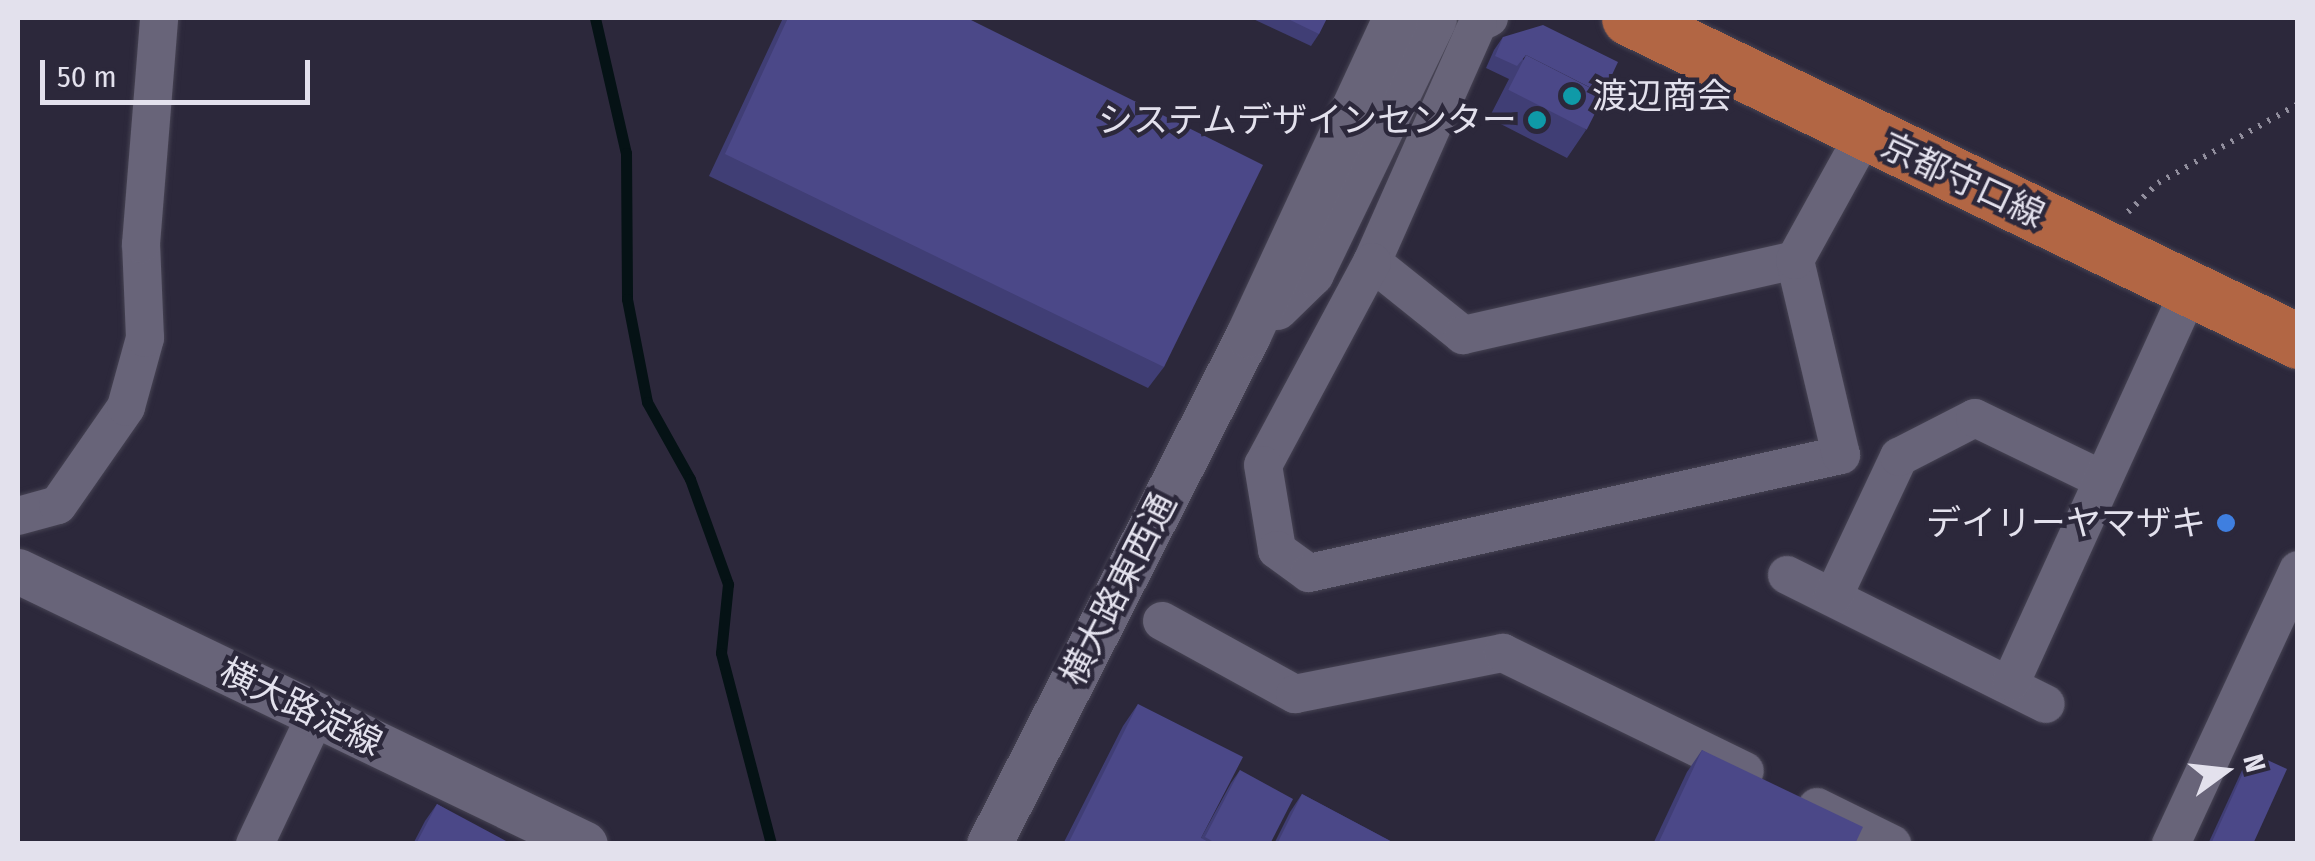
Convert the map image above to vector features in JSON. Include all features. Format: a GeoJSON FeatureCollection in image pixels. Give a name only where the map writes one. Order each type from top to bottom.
{"type":"FeatureCollection","features":[{"type":"Feature","properties":{"kind":"main road","name":"京都守口線"},"geometry":{"type":"LineString","coordinates":[[1630,18],[2298,341]]}},
{"type":"Feature","properties":{"kind":"street"},"geometry":{"type":"LineString","coordinates":[[18,516],[58,505],[126,407],[145,338],[142,244],[159,18]]}},
{"type":"Feature","properties":{"kind":"street","name":"横大路東西通"},"geometry":{"type":"LineString","coordinates":[[989,844],[1248,334],[1395,18]]}},
{"type":"Feature","properties":{"kind":"street","name":"横大路東西通"},"geometry":{"type":"LineString","coordinates":[[1248,334],[1311,273],[1434,18]]}},
{"type":"Feature","properties":{"kind":"street"},"geometry":{"type":"LineString","coordinates":[[1489,18],[1478,22],[1372,262],[1263,465],[1277,550],[1309,573],[1841,455],[1795,260],[1865,133]]}},
{"type":"Feature","properties":{"kind":"street"},"geometry":{"type":"LineString","coordinates":[[1372,262],[1463,335],[1795,260]]}},
{"type":"Feature","properties":{"kind":"street"},"geometry":{"type":"LineString","coordinates":[[2010,682],[2191,286]]}},
{"type":"Feature","properties":{"kind":"street"},"geometry":{"type":"LineString","coordinates":[[1833,597],[1898,457],[1974,418],[2103,480]]}},
{"type":"Feature","properties":{"kind":"street"},"geometry":{"type":"LineString","coordinates":[[2171,844],[2298,570]]}},
{"type":"Feature","properties":{"kind":"street","name":"横大路淀線"},"geometry":{"type":"LineString","coordinates":[[18,571],[584,844]]}},
{"type":"Feature","properties":{"kind":"street"},"geometry":{"type":"LineString","coordinates":[[1787,575],[2010,682],[2046,704]]}},
{"type":"Feature","properties":{"kind":"street"},"geometry":{"type":"LineString","coordinates":[[1162,621],[1296,694],[1503,653],[1892,844]]}},
{"type":"Feature","properties":{"kind":"street"},"geometry":{"type":"LineString","coordinates":[[256,844],[316,714]]}},
{"type":"Feature","properties":{"kind":"path"},"geometry":{"type":"LineString","coordinates":[[2112,250],[2130,206],[2158,183],[2298,104]]}},
{"type":"Feature","properties":{"kind":"building"},"geometry":{"type":"Polygon","coordinates":[[[788,18],[967,18],[1263,165],[1164,367],[725,154],[788,18]]]}},
{"type":"Feature","properties":{"kind":"building"},"geometry":{"type":"Polygon","coordinates":[[[1286,18],[1327,18],[1319,34],[1286,18]]]}},
{"type":"Feature","properties":{"kind":"building"},"geometry":{"type":"Polygon","coordinates":[[[1543,25],[1618,62],[1603,94],[1526,55],[1517,66],[1495,56],[1503,37],[1543,25]]]}},
{"type":"Feature","properties":{"kind":"building"},"geometry":{"type":"Polygon","coordinates":[[[1526,55],[1604,95],[1587,130],[1508,90],[1526,55]]]}},
{"type":"Feature","properties":{"kind":"building"},"geometry":{"type":"Polygon","coordinates":[[[1138,704],[1243,757],[1201,838],[1212,844],[1068,844],[1138,704]]]}},
{"type":"Feature","properties":{"kind":"building"},"geometry":{"type":"Polygon","coordinates":[[[1702,750],[1863,827],[1855,844],[1658,844],[1702,750]]]}},
{"type":"Feature","properties":{"kind":"building"},"geometry":{"type":"Polygon","coordinates":[[[2252,753],[2287,769],[2253,844],[2211,844],[2252,753]]]}},
{"type":"Feature","properties":{"kind":"building"},"geometry":{"type":"Polygon","coordinates":[[[1240,770],[1293,799],[1270,844],[1217,844],[1205,837],[1240,770]]]}},
{"type":"Feature","properties":{"kind":"building"},"geometry":{"type":"Polygon","coordinates":[[[1302,794],[1396,844],[1277,844],[1302,794]]]}},
{"type":"Feature","properties":{"kind":"building"},"geometry":{"type":"Polygon","coordinates":[[[437,804],[506,841],[505,844],[416,844],[437,804]]]}},
{"type":"Feature","properties":{"kind":"waterway"},"geometry":{"type":"LineString","coordinates":[[595,18],[626,153],[627,299],[647,402],[690,479],[728,584],[721,653],[771,844]]}},
{"type":"Feature","properties":{"kind":"place","name":"渡辺商会"},"geometry":{"type":"Point","coordinates":[1572,96]}},
{"type":"Feature","properties":{"kind":"place","name":"システムデザインセンター"},"geometry":{"type":"Point","coordinates":[1537,120]}},
{"type":"Feature","properties":{"kind":"place","name":"デイリーヤマザキ"},"geometry":{"type":"Point","coordinates":[2226,523]}}]}
